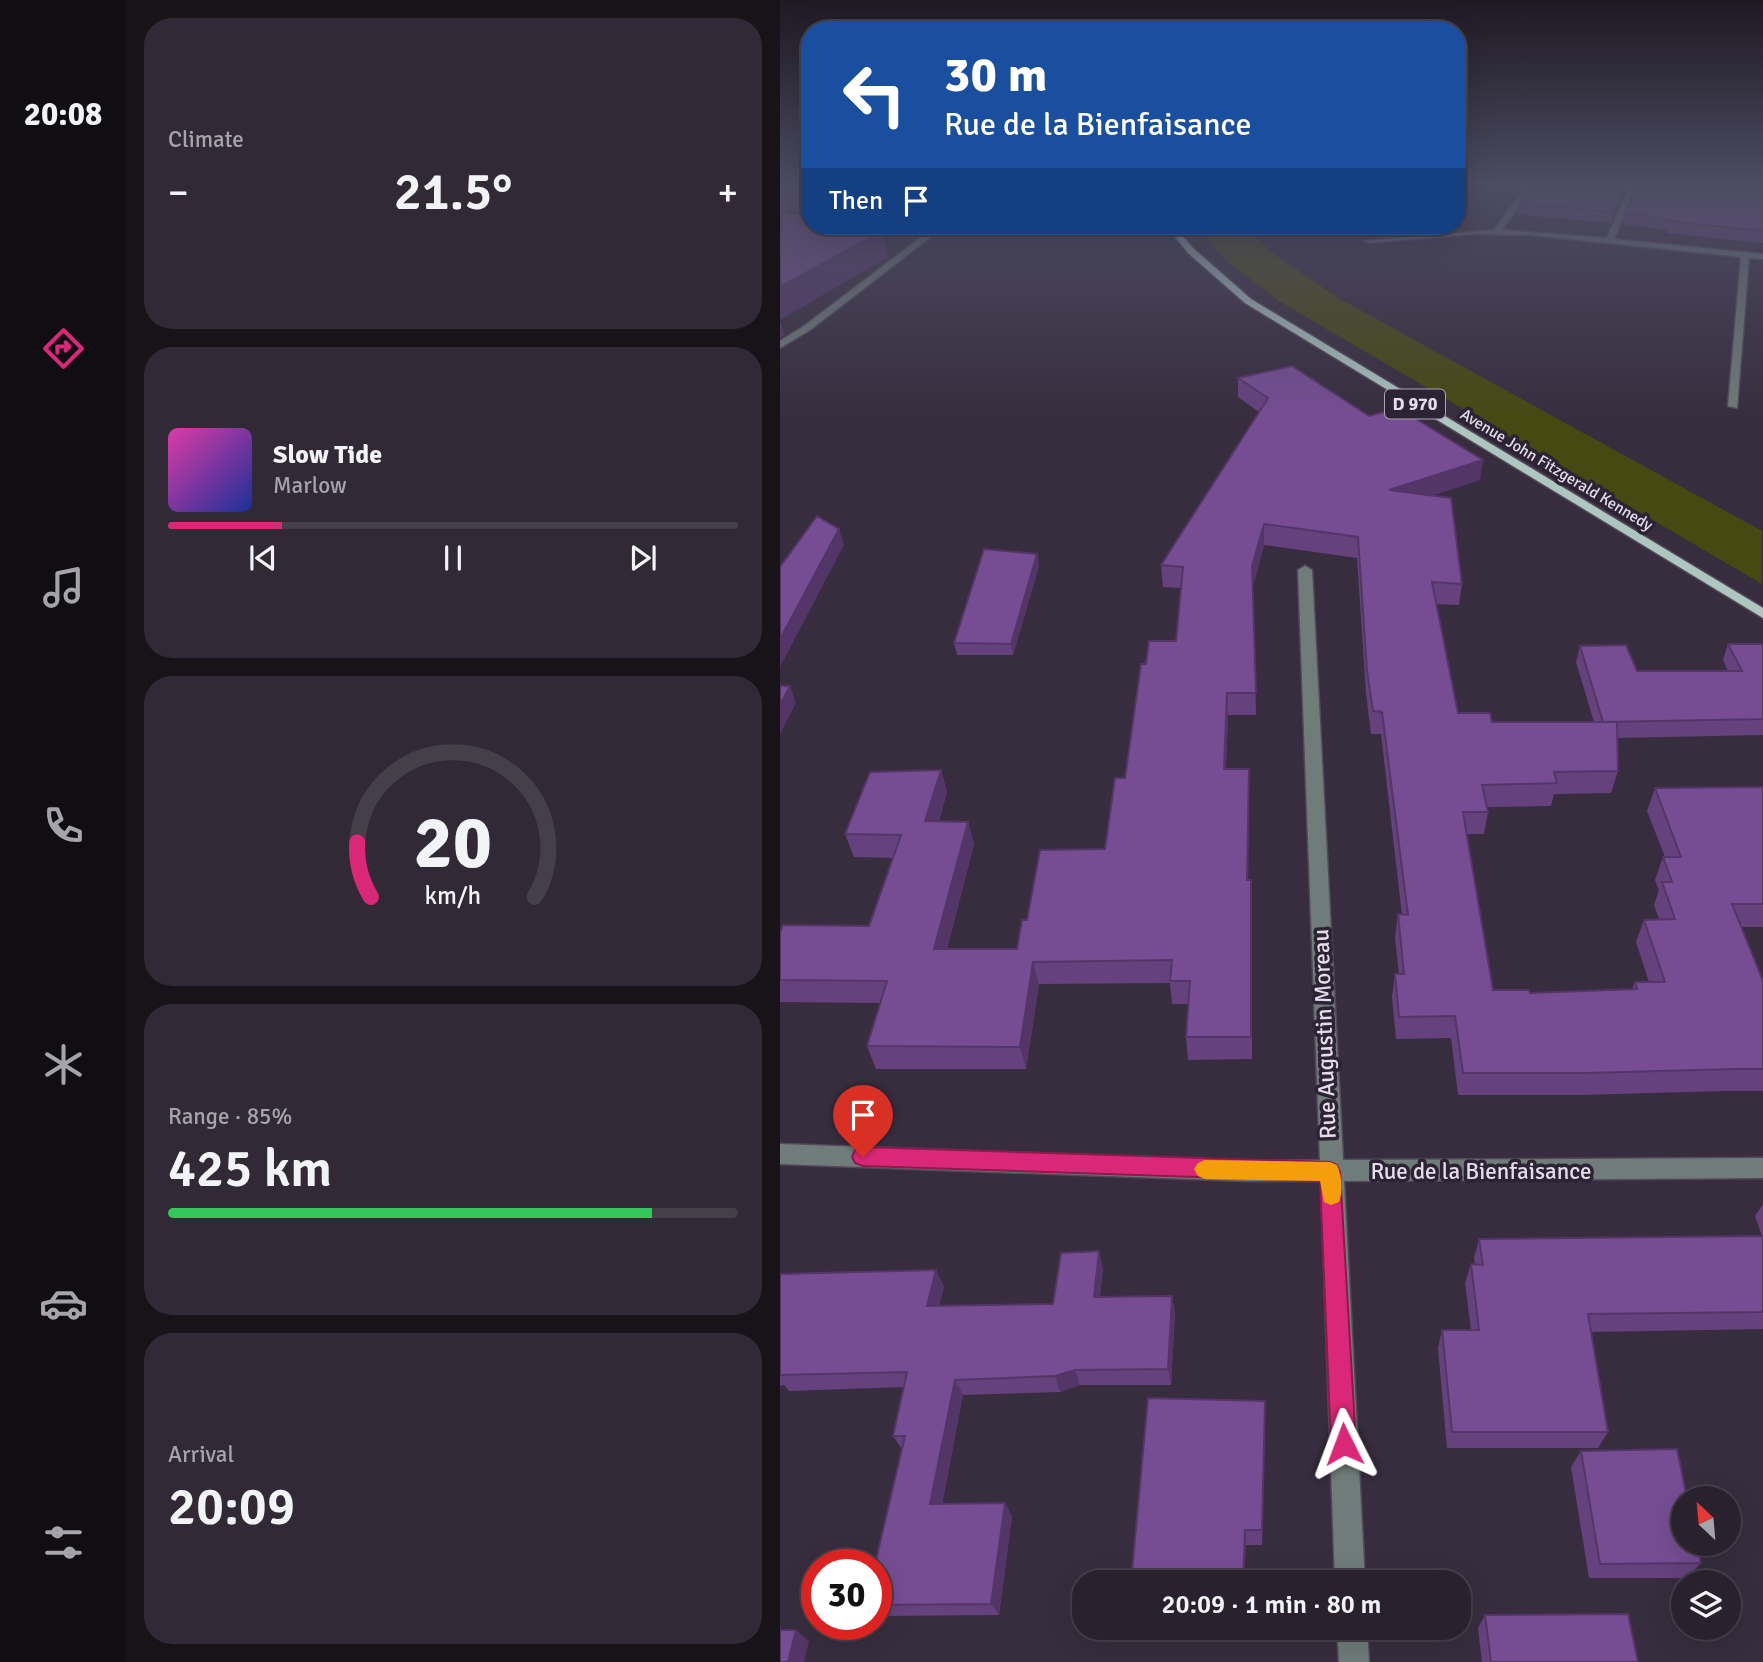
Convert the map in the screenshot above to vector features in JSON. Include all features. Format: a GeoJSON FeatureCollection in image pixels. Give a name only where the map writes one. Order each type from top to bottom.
{"type":"FeatureCollection","features":[{"type":"Feature","properties":{"kind":"main road","name":"Avenue John Fitzgerald Kennedy"},"geometry":{"type":"LineString","coordinates":[[1204,264],[1257,307],[1762,614]]}},
{"type":"Feature","properties":{"kind":"street"},"geometry":{"type":"LineString","coordinates":[[780,345],[807,328],[892,264]]}},
{"type":"Feature","properties":{"kind":"street"},"geometry":{"type":"LineString","coordinates":[[1733,406],[1744,264]]}},
{"type":"Feature","properties":{"kind":"street","name":"Rue Augustin Moreau"},"geometry":{"type":"LineString","coordinates":[[1304,570],[1349,1570]]}},
{"type":"Feature","properties":{"kind":"street","name":"Rue de la Bienfaisance"},"geometry":{"type":"LineString","coordinates":[[780,1154],[1330,1172],[1762,1168]]}},
{"type":"Feature","properties":{"kind":"street"},"geometry":{"type":"LineString","coordinates":[[1353,1640],[1354,1662]]}},
{"type":"Feature","properties":{"kind":"shaded area"},"geometry":{"type":"Polygon","coordinates":[[[1230,264],[1288,264],[1340,299],[1762,531],[1762,584],[1279,301],[1230,264]]]}},
{"type":"Feature","properties":{"kind":"building"},"geometry":{"type":"Polygon","coordinates":[[[780,264],[823,264],[780,287],[780,264]]]}},
{"type":"Feature","properties":{"kind":"building"},"geometry":{"type":"Polygon","coordinates":[[[1292,366],[1369,416],[1398,408],[1483,460],[1389,490],[1451,498],[1462,584],[1432,582],[1458,713],[1490,713],[1492,722],[1617,722],[1618,771],[1554,772],[1557,783],[1482,785],[1488,812],[1463,812],[1493,990],[1529,990],[1530,993],[1637,989],[1635,982],[1665,982],[1644,920],[1675,919],[1662,882],[1672,882],[1663,857],[1681,857],[1655,788],[1763,787],[1763,904],[1732,904],[1763,981],[1763,1069],[1463,1073],[1455,1016],[1399,1017],[1395,974],[1404,974],[1398,914],[1408,915],[1382,712],[1373,711],[1367,671],[1358,537],[1264,524],[1252,566],[1256,693],[1227,693],[1224,769],[1249,769],[1247,880],[1251,880],[1251,1037],[1186,1037],[1190,981],[1170,981],[1172,960],[1033,962],[1020,1047],[867,1046],[887,981],[780,980],[780,933],[783,925],[869,926],[901,835],[845,834],[870,772],[941,770],[925,821],[968,822],[934,949],[1017,949],[1022,920],[1027,920],[1040,850],[1105,849],[1115,778],[1125,778],[1141,664],[1146,664],[1149,641],[1176,641],[1183,567],[1161,565],[1268,398],[1238,378],[1292,366]]]}},
{"type":"Feature","properties":{"kind":"building"},"geometry":{"type":"Polygon","coordinates":[[[817,516],[839,529],[780,639],[780,567],[817,516]]]}},
{"type":"Feature","properties":{"kind":"building"},"geometry":{"type":"Polygon","coordinates":[[[984,549],[1037,554],[1011,644],[954,643],[984,549]]]}},
{"type":"Feature","properties":{"kind":"building"},"geometry":{"type":"Polygon","coordinates":[[[1728,644],[1763,644],[1763,719],[1603,722],[1580,646],[1626,645],[1637,671],[1742,671],[1728,644]]]}},
{"type":"Feature","properties":{"kind":"building"},"geometry":{"type":"Polygon","coordinates":[[[780,686],[790,686],[780,705],[780,686]]]}},
{"type":"Feature","properties":{"kind":"building"},"geometry":{"type":"Polygon","coordinates":[[[1763,1236],[1763,1312],[1588,1314],[1608,1432],[1452,1432],[1442,1330],[1479,1330],[1471,1264],[1483,1265],[1479,1239],[1763,1236]]]}},
{"type":"Feature","properties":{"kind":"building"},"geometry":{"type":"Polygon","coordinates":[[[1099,1251],[1094,1297],[1172,1296],[1168,1369],[1075,1370],[1055,1376],[955,1380],[930,1504],[1005,1503],[991,1604],[892,1605],[892,1549],[879,1549],[905,1436],[893,1436],[907,1372],[780,1375],[780,1274],[936,1270],[927,1306],[1053,1304],[1061,1253],[1099,1251]]]}},
{"type":"Feature","properties":{"kind":"building"},"geometry":{"type":"Polygon","coordinates":[[[1148,1398],[1265,1401],[1262,1530],[1245,1530],[1243,1570],[1132,1570],[1148,1398]]]}},
{"type":"Feature","properties":{"kind":"building"},"geometry":{"type":"Polygon","coordinates":[[[1677,1449],[1685,1486],[1671,1486],[1671,1556],[1700,1556],[1701,1563],[1600,1564],[1581,1451],[1677,1449]]]}},
{"type":"Feature","properties":{"kind":"building"},"geometry":{"type":"Polygon","coordinates":[[[1628,1614],[1638,1662],[1491,1662],[1485,1615],[1628,1614]]]}},
{"type":"Feature","properties":{"kind":"building"},"geometry":{"type":"Polygon","coordinates":[[[780,1630],[796,1630],[788,1662],[780,1662],[780,1630]]]}},
{"type":"Feature","properties":{"kind":"slow traffic"},"geometry":{"type":"LineString","coordinates":[[1205,1169],[1330,1172],[1331,1195]]}},
{"type":"Feature","properties":{"kind":"route"},"geometry":{"type":"LineString","coordinates":[[863,1157],[1330,1172],[1344,1444]]}}]}
